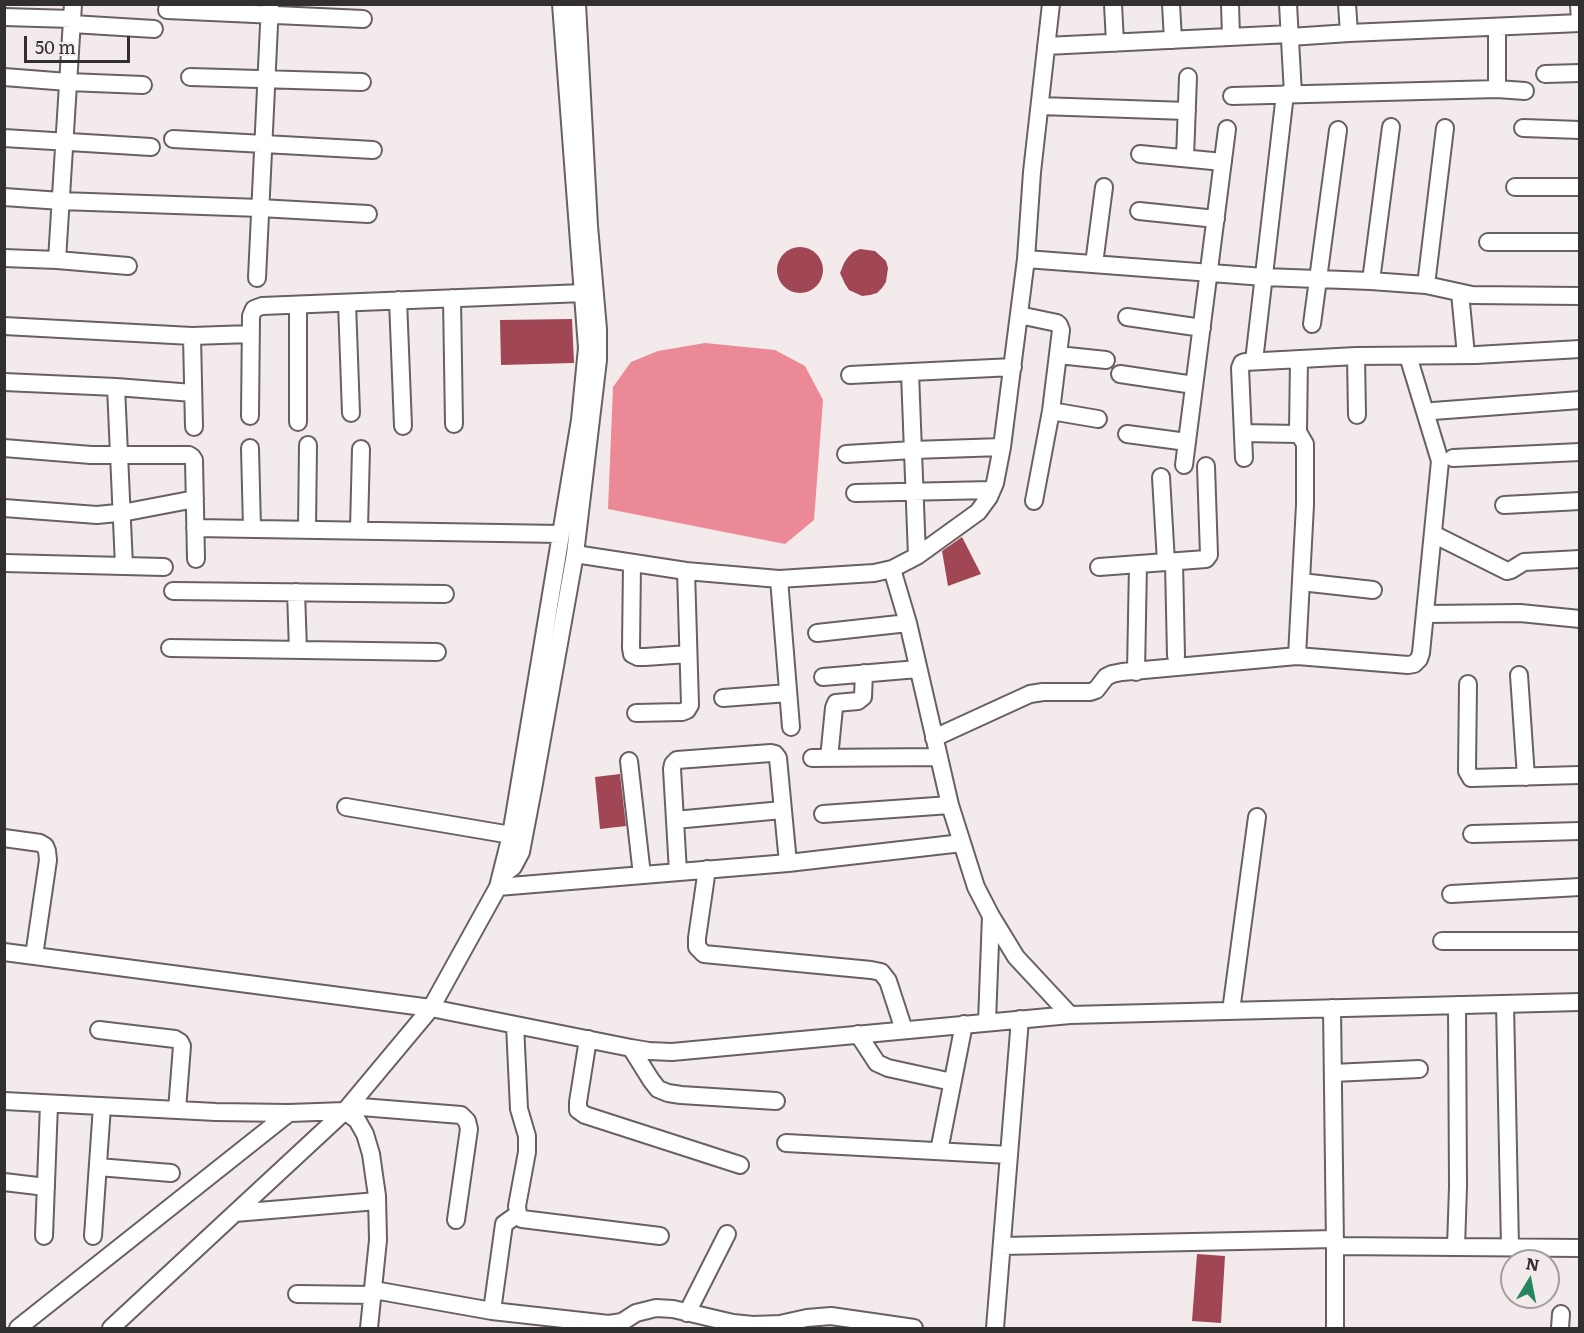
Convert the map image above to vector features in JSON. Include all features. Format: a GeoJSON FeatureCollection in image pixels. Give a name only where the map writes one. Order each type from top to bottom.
{"type":"FeatureCollection","features":[{"type":"Feature","properties":{"kind":"street"},"geometry":{"type":"LineString","coordinates":[[500,881],[511,835],[580,420],[587,348],[561,4]]}},
{"type":"Feature","properties":{"kind":"street"},"geometry":{"type":"LineString","coordinates":[[116,1328],[347,1109],[431,1008],[500,881],[513,867],[520,852],[575,554],[598,360],[598,329],[589,226],[577,4]]}},
{"type":"Feature","properties":{"kind":"street"},"geometry":{"type":"LineString","coordinates":[[575,554],[686,571],[779,579],[874,573],[892,569],[918,556],[978,512],[992,490],[1002,447],[1026,260],[1032,172],[1051,4]]}},
{"type":"Feature","properties":{"kind":"street"},"geometry":{"type":"LineString","coordinates":[[1113,4],[1115,43]]}},
{"type":"Feature","properties":{"kind":"street"},"geometry":{"type":"LineString","coordinates":[[1171,4],[1173,40]]}},
{"type":"Feature","properties":{"kind":"street"},"geometry":{"type":"LineString","coordinates":[[1230,4],[1232,37]]}},
{"type":"Feature","properties":{"kind":"street"},"geometry":{"type":"LineString","coordinates":[[1254,361],[1289,94],[1288,4]]}},
{"type":"Feature","properties":{"kind":"street"},"geometry":{"type":"LineString","coordinates":[[1347,4],[1349,33]]}},
{"type":"Feature","properties":{"kind":"street"},"geometry":{"type":"LineString","coordinates":[[1046,46],[1580,23],[1579,4]]}},
{"type":"Feature","properties":{"kind":"street"},"geometry":{"type":"LineString","coordinates":[[167,10],[270,10],[363,19]]}},
{"type":"Feature","properties":{"kind":"street"},"geometry":{"type":"LineString","coordinates":[[257,278],[270,10]]}},
{"type":"Feature","properties":{"kind":"street"},"geometry":{"type":"LineString","coordinates":[[4,17],[72,16],[154,29]]}},
{"type":"Feature","properties":{"kind":"street"},"geometry":{"type":"LineString","coordinates":[[57,260],[72,16]]}},
{"type":"Feature","properties":{"kind":"street"},"geometry":{"type":"LineString","coordinates":[[1497,27],[1497,89]]}},
{"type":"Feature","properties":{"kind":"street"},"geometry":{"type":"LineString","coordinates":[[1545,74],[1580,73]]}},
{"type":"Feature","properties":{"kind":"street"},"geometry":{"type":"LineString","coordinates":[[4,76],[68,82],[143,85]]}},
{"type":"Feature","properties":{"kind":"street"},"geometry":{"type":"LineString","coordinates":[[190,77],[362,82]]}},
{"type":"Feature","properties":{"kind":"street"},"geometry":{"type":"LineString","coordinates":[[1185,159],[1188,77]]}},
{"type":"Feature","properties":{"kind":"street"},"geometry":{"type":"LineString","coordinates":[[1232,96],[1497,89],[1525,91]]}},
{"type":"Feature","properties":{"kind":"street"},"geometry":{"type":"LineString","coordinates":[[1040,106],[1187,111]]}},
{"type":"Feature","properties":{"kind":"street"},"geometry":{"type":"LineString","coordinates":[[1371,281],[1390,127]]}},
{"type":"Feature","properties":{"kind":"street"},"geometry":{"type":"LineString","coordinates":[[1426,285],[1445,128]]}},
{"type":"Feature","properties":{"kind":"street"},"geometry":{"type":"LineString","coordinates":[[1523,128],[1580,130]]}},
{"type":"Feature","properties":{"kind":"street"},"geometry":{"type":"LineString","coordinates":[[1184,465],[1227,129]]}},
{"type":"Feature","properties":{"kind":"street"},"geometry":{"type":"LineString","coordinates":[[1312,324],[1338,130]]}},
{"type":"Feature","properties":{"kind":"street"},"geometry":{"type":"LineString","coordinates":[[4,138],[151,147]]}},
{"type":"Feature","properties":{"kind":"street"},"geometry":{"type":"LineString","coordinates":[[173,139],[373,150]]}},
{"type":"Feature","properties":{"kind":"street"},"geometry":{"type":"LineString","coordinates":[[1140,154],[1223,162]]}},
{"type":"Feature","properties":{"kind":"street"},"geometry":{"type":"LineString","coordinates":[[1094,264],[1104,187]]}},
{"type":"Feature","properties":{"kind":"street"},"geometry":{"type":"LineString","coordinates":[[1515,187],[1580,187]]}},
{"type":"Feature","properties":{"kind":"street"},"geometry":{"type":"LineString","coordinates":[[4,197],[368,214]]}},
{"type":"Feature","properties":{"kind":"street"},"geometry":{"type":"LineString","coordinates":[[1139,211],[1216,219]]}},
{"type":"Feature","properties":{"kind":"street"},"geometry":{"type":"LineString","coordinates":[[1488,242],[1580,242]]}},
{"type":"Feature","properties":{"kind":"street"},"geometry":{"type":"LineString","coordinates":[[4,258],[128,266]]}},
{"type":"Feature","properties":{"kind":"street"},"geometry":{"type":"LineString","coordinates":[[1026,260],[1264,277],[1426,285],[1472,295],[1580,296]]}},
{"type":"Feature","properties":{"kind":"street"},"geometry":{"type":"LineString","coordinates":[[250,416],[251,316],[254,309],[262,306],[583,293]]}},
{"type":"Feature","properties":{"kind":"street"},"geometry":{"type":"LineString","coordinates":[[1460,293],[1466,355]]}},
{"type":"Feature","properties":{"kind":"street"},"geometry":{"type":"LineString","coordinates":[[452,298],[454,424]]}},
{"type":"Feature","properties":{"kind":"street"},"geometry":{"type":"LineString","coordinates":[[398,300],[403,426]]}},
{"type":"Feature","properties":{"kind":"street"},"geometry":{"type":"LineString","coordinates":[[347,303],[351,413]]}},
{"type":"Feature","properties":{"kind":"street"},"geometry":{"type":"LineString","coordinates":[[298,305],[298,422]]}},
{"type":"Feature","properties":{"kind":"street"},"geometry":{"type":"LineString","coordinates":[[1019,315],[1059,324],[1061,330],[1051,411],[1034,501]]}},
{"type":"Feature","properties":{"kind":"street"},"geometry":{"type":"LineString","coordinates":[[1127,317],[1202,328]]}},
{"type":"Feature","properties":{"kind":"street"},"geometry":{"type":"LineString","coordinates":[[4,326],[192,336],[251,334]]}},
{"type":"Feature","properties":{"kind":"street"},"geometry":{"type":"LineString","coordinates":[[192,336],[194,427]]}},
{"type":"Feature","properties":{"kind":"street"},"geometry":{"type":"LineString","coordinates":[[1244,458],[1240,368],[1242,363],[1356,356],[1466,355],[1580,349]]}},
{"type":"Feature","properties":{"kind":"street"},"geometry":{"type":"LineString","coordinates":[[1058,355],[1106,360]]}},
{"type":"Feature","properties":{"kind":"street"},"geometry":{"type":"LineString","coordinates":[[1356,356],[1357,415]]}},
{"type":"Feature","properties":{"kind":"street"},"geometry":{"type":"LineString","coordinates":[[934,738],[1030,694],[1096,690],[1106,677],[1112,674],[1297,656],[1413,664],[1419,659],[1421,653],[1440,458],[1408,356]]}},
{"type":"Feature","properties":{"kind":"street"},"geometry":{"type":"LineString","coordinates":[[1298,434],[1299,359]]}},
{"type":"Feature","properties":{"kind":"street"},"geometry":{"type":"LineString","coordinates":[[850,375],[1013,368]]}},
{"type":"Feature","properties":{"kind":"street"},"geometry":{"type":"LineString","coordinates":[[910,373],[918,556]]}},
{"type":"Feature","properties":{"kind":"street"},"geometry":{"type":"LineString","coordinates":[[1120,374],[1194,385]]}},
{"type":"Feature","properties":{"kind":"street"},"geometry":{"type":"LineString","coordinates":[[4,382],[193,393]]}},
{"type":"Feature","properties":{"kind":"street"},"geometry":{"type":"LineString","coordinates":[[116,387],[124,566]]}},
{"type":"Feature","properties":{"kind":"street"},"geometry":{"type":"LineString","coordinates":[[1433,411],[1580,400]]}},
{"type":"Feature","properties":{"kind":"street"},"geometry":{"type":"LineString","coordinates":[[1051,411],[1098,419]]}},
{"type":"Feature","properties":{"kind":"street"},"geometry":{"type":"LineString","coordinates":[[1243,433],[1298,434],[1305,444],[1305,511],[1297,656]]}},
{"type":"Feature","properties":{"kind":"street"},"geometry":{"type":"LineString","coordinates":[[1127,434],[1187,442]]}},
{"type":"Feature","properties":{"kind":"street"},"geometry":{"type":"LineString","coordinates":[[307,529],[308,445]]}},
{"type":"Feature","properties":{"kind":"street"},"geometry":{"type":"LineString","coordinates":[[846,454],[1002,447]]}},
{"type":"Feature","properties":{"kind":"street"},"geometry":{"type":"LineString","coordinates":[[4,448],[91,455],[189,455],[194,460],[196,559]]}},
{"type":"Feature","properties":{"kind":"street"},"geometry":{"type":"LineString","coordinates":[[250,448],[252,528]]}},
{"type":"Feature","properties":{"kind":"street"},"geometry":{"type":"LineString","coordinates":[[359,529],[361,449]]}},
{"type":"Feature","properties":{"kind":"street"},"geometry":{"type":"LineString","coordinates":[[1453,458],[1580,452]]}},
{"type":"Feature","properties":{"kind":"street"},"geometry":{"type":"LineString","coordinates":[[1099,567],[1206,559],[1209,555],[1206,466]]}},
{"type":"Feature","properties":{"kind":"street"},"geometry":{"type":"LineString","coordinates":[[1161,477],[1170,562],[1176,656]]}},
{"type":"Feature","properties":{"kind":"street"},"geometry":{"type":"LineString","coordinates":[[855,493],[992,490]]}},
{"type":"Feature","properties":{"kind":"street"},"geometry":{"type":"LineString","coordinates":[[4,508],[97,515],[195,499]]}},
{"type":"Feature","properties":{"kind":"street"},"geometry":{"type":"LineString","coordinates":[[1504,505],[1580,501]]}},
{"type":"Feature","properties":{"kind":"street"},"geometry":{"type":"LineString","coordinates":[[195,528],[561,534]]}},
{"type":"Feature","properties":{"kind":"street"},"geometry":{"type":"LineString","coordinates":[[1433,534],[1507,571],[1524,562],[1580,559]]}},
{"type":"Feature","properties":{"kind":"street"},"geometry":{"type":"LineString","coordinates":[[4,563],[164,567]]}},
{"type":"Feature","properties":{"kind":"street"},"geometry":{"type":"LineString","coordinates":[[632,563],[632,654],[638,657],[688,654]]}},
{"type":"Feature","properties":{"kind":"street"},"geometry":{"type":"LineString","coordinates":[[1136,672],[1138,564]]}},
{"type":"Feature","properties":{"kind":"street"},"geometry":{"type":"LineString","coordinates":[[892,569],[908,623],[950,805],[976,886],[1016,957],[1070,1015]]}},
{"type":"Feature","properties":{"kind":"street"},"geometry":{"type":"LineString","coordinates":[[636,713],[682,712],[690,705],[686,571]]}},
{"type":"Feature","properties":{"kind":"street"},"geometry":{"type":"LineString","coordinates":[[779,579],[791,727]]}},
{"type":"Feature","properties":{"kind":"street"},"geometry":{"type":"LineString","coordinates":[[1301,582],[1372,590]]}},
{"type":"Feature","properties":{"kind":"street"},"geometry":{"type":"LineString","coordinates":[[172,591],[445,594]]}},
{"type":"Feature","properties":{"kind":"street"},"geometry":{"type":"LineString","coordinates":[[298,592],[298,650]]}},
{"type":"Feature","properties":{"kind":"street"},"geometry":{"type":"LineString","coordinates":[[1425,614],[1520,614],[1580,619]]}},
{"type":"Feature","properties":{"kind":"street"},"geometry":{"type":"LineString","coordinates":[[817,633],[908,623]]}},
{"type":"Feature","properties":{"kind":"street"},"geometry":{"type":"LineString","coordinates":[[170,648],[437,652]]}},
{"type":"Feature","properties":{"kind":"street"},"geometry":{"type":"LineString","coordinates":[[823,677],[918,669]]}},
{"type":"Feature","properties":{"kind":"street"},"geometry":{"type":"LineString","coordinates":[[829,758],[836,703],[858,701],[863,697],[864,673]]}},
{"type":"Feature","properties":{"kind":"street"},"geometry":{"type":"LineString","coordinates":[[1519,675],[1526,777]]}},
{"type":"Feature","properties":{"kind":"street"},"geometry":{"type":"LineString","coordinates":[[1468,684],[1467,771],[1471,777],[1580,775]]}},
{"type":"Feature","properties":{"kind":"street"},"geometry":{"type":"LineString","coordinates":[[723,698],[788,693]]}},
{"type":"Feature","properties":{"kind":"street"},"geometry":{"type":"LineString","coordinates":[[678,872],[672,769],[672,764],[677,760],[775,754],[778,758],[788,863]]}},
{"type":"Feature","properties":{"kind":"street"},"geometry":{"type":"LineString","coordinates":[[812,758],[939,757]]}},
{"type":"Feature","properties":{"kind":"street"},"geometry":{"type":"LineString","coordinates":[[629,761],[642,875]]}},
{"type":"Feature","properties":{"kind":"street"},"geometry":{"type":"LineString","coordinates":[[823,814],[950,805]]}},
{"type":"Feature","properties":{"kind":"street"},"geometry":{"type":"LineString","coordinates":[[346,807],[511,835]]}},
{"type":"Feature","properties":{"kind":"street"},"geometry":{"type":"LineString","coordinates":[[675,820],[782,810]]}},
{"type":"Feature","properties":{"kind":"street"},"geometry":{"type":"LineString","coordinates":[[1231,1011],[1257,817]]}},
{"type":"Feature","properties":{"kind":"street"},"geometry":{"type":"LineString","coordinates":[[1472,834],[1580,831]]}},
{"type":"Feature","properties":{"kind":"street"},"geometry":{"type":"LineString","coordinates":[[4,838],[34,841],[45,846],[47,852],[48,860],[34,956]]}},
{"type":"Feature","properties":{"kind":"street"},"geometry":{"type":"LineString","coordinates":[[500,881],[642,875],[788,863],[962,843]]}},
{"type":"Feature","properties":{"kind":"street"},"geometry":{"type":"LineString","coordinates":[[707,869],[697,947],[704,954],[881,972],[888,981],[904,1030]]}},
{"type":"Feature","properties":{"kind":"street"},"geometry":{"type":"LineString","coordinates":[[1451,894],[1580,887]]}},
{"type":"Feature","properties":{"kind":"street"},"geometry":{"type":"LineString","coordinates":[[987,1022],[991,916]]}},
{"type":"Feature","properties":{"kind":"street"},"geometry":{"type":"LineString","coordinates":[[1442,941],[1580,941]]}},
{"type":"Feature","properties":{"kind":"street"},"geometry":{"type":"LineString","coordinates":[[4,952],[431,1008],[631,1048],[672,1052],[1070,1015],[1580,1002]]}},
{"type":"Feature","properties":{"kind":"street"},"geometry":{"type":"LineString","coordinates":[[1505,1004],[1510,1247]]}},
{"type":"Feature","properties":{"kind":"street"},"geometry":{"type":"LineString","coordinates":[[1456,1247],[1457,1005]]}},
{"type":"Feature","properties":{"kind":"street"},"geometry":{"type":"LineString","coordinates":[[1332,1008],[1335,1329]]}},
{"type":"Feature","properties":{"kind":"street"},"geometry":{"type":"LineString","coordinates":[[995,1329],[1020,1018]]}},
{"type":"Feature","properties":{"kind":"street"},"geometry":{"type":"LineString","coordinates":[[939,1152],[964,1024]]}},
{"type":"Feature","properties":{"kind":"street"},"geometry":{"type":"LineString","coordinates":[[515,1025],[519,1109],[527,1136],[527,1152],[517,1206],[518,1214],[522,1219],[660,1236]]}},
{"type":"Feature","properties":{"kind":"street"},"geometry":{"type":"LineString","coordinates":[[99,1030],[175,1039],[180,1042],[182,1046],[177,1110]]}},
{"type":"Feature","properties":{"kind":"street"},"geometry":{"type":"LineString","coordinates":[[858,1034],[877,1063],[888,1068],[952,1082]]}},
{"type":"Feature","properties":{"kind":"street"},"geometry":{"type":"LineString","coordinates":[[588,1039],[578,1110],[585,1115],[740,1165]]}},
{"type":"Feature","properties":{"kind":"street"},"geometry":{"type":"LineString","coordinates":[[631,1048],[658,1089],[681,1095],[776,1101]]}},
{"type":"Feature","properties":{"kind":"street"},"geometry":{"type":"LineString","coordinates":[[1333,1074],[1419,1069]]}},
{"type":"Feature","properties":{"kind":"street"},"geometry":{"type":"LineString","coordinates":[[4,1101],[177,1110],[289,1113],[347,1109],[461,1115],[467,1121],[469,1129],[456,1220]]}},
{"type":"Feature","properties":{"kind":"street"},"geometry":{"type":"LineString","coordinates":[[44,1236],[50,1104]]}},
{"type":"Feature","properties":{"kind":"street"},"geometry":{"type":"LineString","coordinates":[[93,1236],[102,1106]]}},
{"type":"Feature","properties":{"kind":"street"},"geometry":{"type":"LineString","coordinates":[[347,1109],[366,1134],[377,1201],[378,1240],[369,1329]]}},
{"type":"Feature","properties":{"kind":"street"},"geometry":{"type":"LineString","coordinates":[[18,1329],[289,1113]]}},
{"type":"Feature","properties":{"kind":"street"},"geometry":{"type":"LineString","coordinates":[[786,1143],[1009,1155]]}},
{"type":"Feature","properties":{"kind":"street"},"geometry":{"type":"LineString","coordinates":[[98,1167],[171,1173]]}},
{"type":"Feature","properties":{"kind":"street"},"geometry":{"type":"LineString","coordinates":[[4,1182],[46,1187]]}},
{"type":"Feature","properties":{"kind":"street"},"geometry":{"type":"LineString","coordinates":[[235,1213],[377,1201]]}},
{"type":"Feature","properties":{"kind":"street"},"geometry":{"type":"LineString","coordinates":[[492,1311],[504,1224],[518,1214]]}},
{"type":"Feature","properties":{"kind":"street"},"geometry":{"type":"LineString","coordinates":[[687,1312],[727,1234]]}},
{"type":"Feature","properties":{"kind":"street"},"geometry":{"type":"LineString","coordinates":[[1002,1246],[1335,1242],[1456,1247],[1580,1248]]}},
{"type":"Feature","properties":{"kind":"street"},"geometry":{"type":"LineString","coordinates":[[297,1294],[374,1292],[492,1311],[622,1325],[636,1313],[656,1308],[687,1312],[733,1326],[780,1324],[831,1316],[914,1329]]}},
{"type":"Feature","properties":{"kind":"shaded area"},"geometry":{"type":"Polygon","coordinates":[[[705,343],[775,350],[805,366],[823,400],[814,520],[785,544],[608,509],[613,387],[631,362],[658,351],[705,343]]]}},
{"type":"Feature","properties":{"kind":"building"},"geometry":{"type":"Polygon","coordinates":[[[800,247],[816,254],[823,270],[816,286],[800,293],[784,286],[777,270],[784,254],[800,247]]]}},
{"type":"Feature","properties":{"kind":"building"},"geometry":{"type":"Polygon","coordinates":[[[860,249],[875,251],[886,261],[888,268],[886,282],[877,293],[862,296],[849,290],[840,273],[848,257],[860,249]]]}},
{"type":"Feature","properties":{"kind":"building"},"geometry":{"type":"Polygon","coordinates":[[[572,319],[574,363],[501,365],[500,320],[572,319]]]}},
{"type":"Feature","properties":{"kind":"building"},"geometry":{"type":"Polygon","coordinates":[[[962,537],[981,574],[948,586],[942,551],[962,537]]]}},
{"type":"Feature","properties":{"kind":"building"},"geometry":{"type":"Polygon","coordinates":[[[620,774],[626,826],[600,829],[595,777],[620,774]]]}},
{"type":"Feature","properties":{"kind":"building"},"geometry":{"type":"Polygon","coordinates":[[[1197,1254],[1225,1256],[1221,1323],[1192,1321],[1197,1254]]]}}]}
